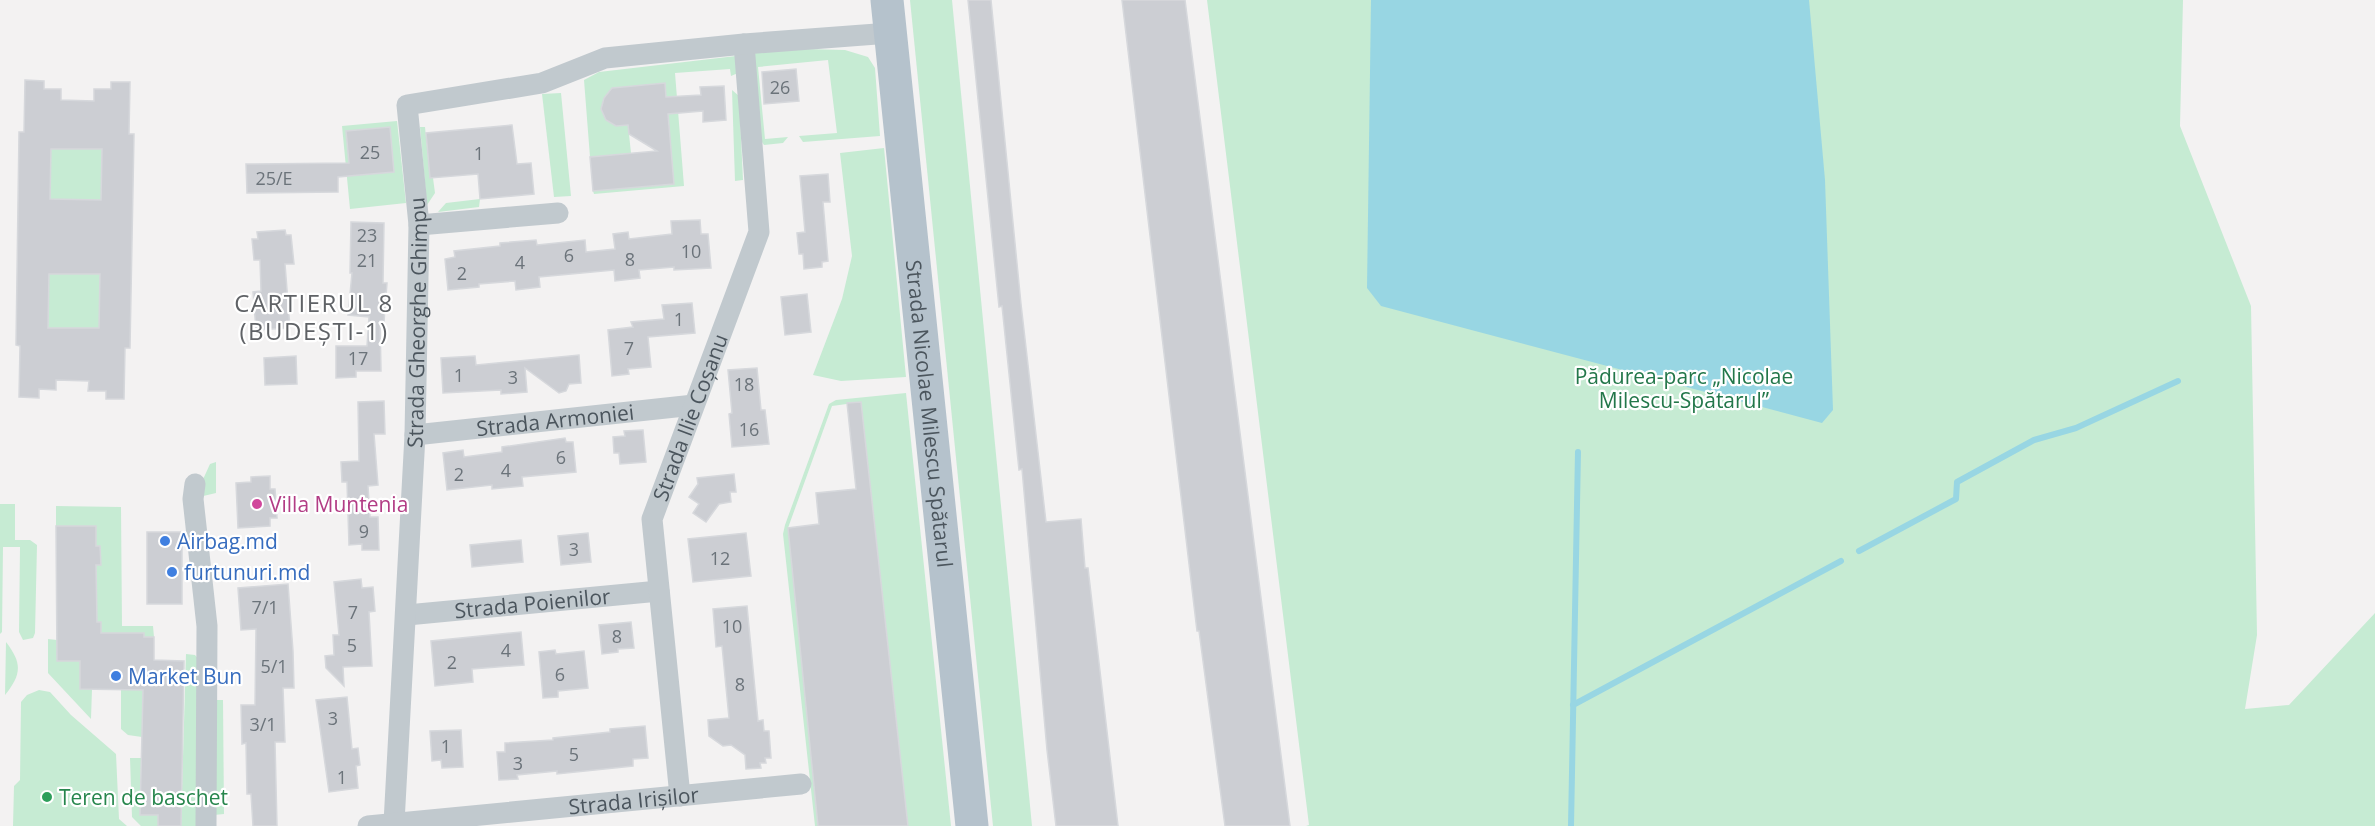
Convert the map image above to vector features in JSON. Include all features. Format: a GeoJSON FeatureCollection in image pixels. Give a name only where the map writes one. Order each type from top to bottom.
{"type":"FeatureCollection","features":[{"type":"Feature","properties":{"kind":"main road","name":"Strada Nicolae Milescu Spătarul"},"geometry":{"type":"LineString","coordinates":[[887,0],[972,826]]}},
{"type":"Feature","properties":{"kind":"street","name":"Strada Gheorghe Ghimpu"},"geometry":{"type":"LineString","coordinates":[[394,823],[415,435],[419,225],[407,105],[542,83],[605,58],[744,44],[890,33]]}},
{"type":"Feature","properties":{"kind":"street","name":"Strada Ilie Coșanu"},"geometry":{"type":"LineString","coordinates":[[680,796],[652,519],[759,232],[744,44]]}},
{"type":"Feature","properties":{"kind":"street"},"geometry":{"type":"LineString","coordinates":[[419,225],[558,213]]}},
{"type":"Feature","properties":{"kind":"street","name":"Strada Armoniei"},"geometry":{"type":"LineString","coordinates":[[415,435],[694,405]]}},
{"type":"Feature","properties":{"kind":"street"},"geometry":{"type":"LineString","coordinates":[[195,484],[193,499],[207,626],[206,826]]}},
{"type":"Feature","properties":{"kind":"street","name":"Strada Poienilor"},"geometry":{"type":"LineString","coordinates":[[407,615],[659,591]]}},
{"type":"Feature","properties":{"kind":"street","name":"Strada Irișilor"},"geometry":{"type":"LineString","coordinates":[[394,823],[801,784]]}},
{"type":"Feature","properties":{"kind":"street"},"geometry":{"type":"LineString","coordinates":[[368,826],[394,823]]}},
{"type":"Feature","properties":{"kind":"green space"},"geometry":{"type":"Polygon","coordinates":[[[910,0],[952,0],[1032,826],[993,826],[910,0]]]}},
{"type":"Feature","properties":{"kind":"green space","name":"Pădurea-parc „Nicolae Milescu-Spătarul”"},"geometry":{"type":"Polygon","coordinates":[[[1207,0],[2183,0],[2180,126],[2251,306],[2257,635],[2245,709],[2289,705],[2375,613],[2375,826],[1306,826],[1309,825],[1207,0]]]}},
{"type":"Feature","properties":{"kind":"green space"},"geometry":{"type":"Polygon","coordinates":[[[805,49],[845,50],[868,57],[875,68],[880,136],[803,142],[799,136],[837,133],[828,60],[758,67],[765,139],[788,137],[783,143],[764,145],[760,139],[752,59],[756,52],[805,49]]]}},
{"type":"Feature","properties":{"kind":"green space"},"geometry":{"type":"Polygon","coordinates":[[[736,56],[738,73],[731,76],[730,69],[675,73],[684,186],[594,194],[593,191],[674,183],[665,83],[602,109],[611,123],[628,125],[631,153],[590,157],[584,80],[599,72],[736,56]]]}},
{"type":"Feature","properties":{"kind":"green space"},"geometry":{"type":"Polygon","coordinates":[[[732,90],[739,96],[743,180],[735,181],[732,90]]]}},
{"type":"Feature","properties":{"kind":"green space"},"geometry":{"type":"Polygon","coordinates":[[[561,93],[571,196],[554,197],[542,94],[561,93]]]}},
{"type":"Feature","properties":{"kind":"green space"},"geometry":{"type":"Polygon","coordinates":[[[397,121],[406,203],[350,209],[342,126],[397,121]]]}},
{"type":"Feature","properties":{"kind":"green space"},"geometry":{"type":"Polygon","coordinates":[[[420,127],[425,127],[430,178],[433,178],[435,193],[427,205],[420,127]]]}},
{"type":"Feature","properties":{"kind":"green space"},"geometry":{"type":"Polygon","coordinates":[[[884,148],[906,377],[841,381],[813,375],[842,299],[852,256],[840,153],[884,148]]]}},
{"type":"Feature","properties":{"kind":"green space"},"geometry":{"type":"Polygon","coordinates":[[[51,149],[102,149],[101,200],[50,199],[51,149]]]}},
{"type":"Feature","properties":{"kind":"green space"},"geometry":{"type":"Polygon","coordinates":[[[480,199],[479,207],[438,212],[446,203],[480,199]]]}},
{"type":"Feature","properties":{"kind":"green space"},"geometry":{"type":"Polygon","coordinates":[[[49,274],[100,274],[99,328],[48,328],[49,274]]]}},
{"type":"Feature","properties":{"kind":"green space"},"geometry":{"type":"Polygon","coordinates":[[[906,393],[951,826],[908,826],[861,402],[832,406],[788,528],[818,826],[815,826],[783,534],[829,404],[836,400],[906,393]]]}},
{"type":"Feature","properties":{"kind":"green space"},"geometry":{"type":"Polygon","coordinates":[[[216,462],[216,493],[199,497],[200,486],[210,464],[216,462]]]}},
{"type":"Feature","properties":{"kind":"green space"},"geometry":{"type":"Polygon","coordinates":[[[0,504],[15,504],[15,540],[30,540],[37,545],[33,638],[23,640],[19,632],[20,547],[3,547],[2,632],[0,634],[0,504]]]}},
{"type":"Feature","properties":{"kind":"green space"},"geometry":{"type":"Polygon","coordinates":[[[56,506],[121,507],[122,626],[153,626],[154,637],[144,637],[143,633],[101,633],[101,622],[97,622],[97,603],[92,602],[97,585],[96,565],[101,565],[100,547],[96,546],[96,526],[56,526],[56,506]]]}},
{"type":"Feature","properties":{"kind":"green space"},"geometry":{"type":"Polygon","coordinates":[[[48,639],[57,640],[57,661],[80,661],[80,689],[92,689],[91,719],[48,673],[48,639]]]}},
{"type":"Feature","properties":{"kind":"green space"},"geometry":{"type":"Polygon","coordinates":[[[6,642],[15,656],[18,668],[15,681],[5,695],[6,642]]]}},
{"type":"Feature","properties":{"kind":"green space"},"geometry":{"type":"Polygon","coordinates":[[[186,654],[195,655],[200,661],[201,826],[181,826],[186,654]]]}},
{"type":"Feature","properties":{"kind":"green space"},"geometry":{"type":"Polygon","coordinates":[[[39,690],[50,692],[71,715],[116,754],[119,819],[127,826],[13,826],[14,786],[20,780],[21,702],[27,695],[39,690]]]}},
{"type":"Feature","properties":{"kind":"green space"},"geometry":{"type":"Polygon","coordinates":[[[121,690],[143,690],[142,737],[128,735],[121,729],[121,690]]]}},
{"type":"Feature","properties":{"kind":"green space"},"geometry":{"type":"Polygon","coordinates":[[[215,700],[223,700],[224,814],[214,815],[215,700]]]}},
{"type":"Feature","properties":{"kind":"green space"},"geometry":{"type":"Polygon","coordinates":[[[130,758],[141,758],[140,814],[158,815],[158,826],[141,826],[132,817],[130,758]]]}},
{"type":"Feature","properties":{"kind":"water"},"geometry":{"type":"Polygon","coordinates":[[[1371,0],[1809,0],[1825,180],[1833,410],[1822,423],[1381,306],[1367,288],[1371,0]]]}},
{"type":"Feature","properties":{"kind":"building"},"geometry":{"type":"Polygon","coordinates":[[[968,0],[991,0],[1021,304],[1046,522],[1081,519],[1085,568],[1088,568],[1118,826],[1056,826],[1022,469],[1019,470],[1002,306],[999,307],[968,0]]]}},
{"type":"Feature","properties":{"kind":"building"},"geometry":{"type":"Polygon","coordinates":[[[1122,0],[1185,0],[1290,826],[1225,826],[1199,631],[1197,631],[1122,0]]]}},
{"type":"Feature","properties":{"kind":"building"},"geometry":{"type":"Polygon","coordinates":[[[796,69],[799,101],[764,104],[762,72],[796,69]]]}},
{"type":"Feature","properties":{"kind":"building"},"geometry":{"type":"Polygon","coordinates":[[[25,80],[44,81],[44,89],[61,89],[61,100],[94,101],[94,89],[111,89],[111,82],[130,82],[129,134],[134,134],[130,348],[125,348],[124,399],[106,399],[106,391],[88,391],[89,381],[56,380],[56,390],[39,389],[39,398],[19,397],[20,346],[16,345],[19,132],[24,132],[25,80]],[[51,149],[50,199],[101,200],[102,149],[51,149]],[[49,274],[48,328],[99,328],[100,274],[49,274]]]}},
{"type":"Feature","properties":{"kind":"building"},"geometry":{"type":"Polygon","coordinates":[[[665,83],[666,97],[701,95],[700,87],[724,86],[726,120],[703,122],[703,111],[668,114],[674,184],[593,191],[590,157],[657,151],[629,134],[628,125],[616,126],[606,120],[601,109],[604,98],[612,88],[665,83]]]}},
{"type":"Feature","properties":{"kind":"building"},"geometry":{"type":"Polygon","coordinates":[[[512,125],[517,164],[531,163],[534,194],[480,199],[478,174],[430,178],[426,133],[512,125]]]}},
{"type":"Feature","properties":{"kind":"building"},"geometry":{"type":"Polygon","coordinates":[[[390,127],[394,172],[338,177],[338,192],[247,193],[246,164],[349,163],[346,131],[390,127]]]}},
{"type":"Feature","properties":{"kind":"building"},"geometry":{"type":"Polygon","coordinates":[[[828,174],[830,202],[823,202],[828,261],[822,262],[822,267],[804,269],[803,254],[799,254],[797,233],[805,232],[800,176],[828,174]]]}},
{"type":"Feature","properties":{"kind":"building"},"geometry":{"type":"Polygon","coordinates":[[[700,220],[701,234],[708,234],[711,268],[674,270],[674,267],[639,270],[640,278],[615,281],[614,270],[539,277],[540,287],[516,290],[515,281],[479,284],[479,287],[448,290],[445,259],[455,257],[454,251],[500,246],[500,243],[536,240],[537,245],[585,240],[586,252],[615,249],[613,234],[628,232],[629,239],[672,234],[671,221],[700,220]]]}},
{"type":"Feature","properties":{"kind":"building"},"geometry":{"type":"Polygon","coordinates":[[[351,222],[384,223],[383,283],[387,283],[384,322],[380,321],[381,371],[356,371],[356,377],[336,378],[336,346],[367,346],[369,317],[348,315],[352,273],[350,273],[351,222]]]}},
{"type":"Feature","properties":{"kind":"building"},"geometry":{"type":"Polygon","coordinates":[[[285,230],[286,235],[291,235],[294,264],[285,264],[290,328],[256,330],[253,292],[261,291],[260,260],[254,260],[252,239],[258,239],[257,232],[285,230]]]}},
{"type":"Feature","properties":{"kind":"building"},"geometry":{"type":"Polygon","coordinates":[[[807,294],[811,332],[785,335],[781,297],[807,294]]]}},
{"type":"Feature","properties":{"kind":"building"},"geometry":{"type":"Polygon","coordinates":[[[692,303],[695,333],[648,337],[651,367],[628,369],[629,374],[612,376],[608,330],[633,327],[631,322],[664,319],[662,305],[692,303]]]}},
{"type":"Feature","properties":{"kind":"building"},"geometry":{"type":"Polygon","coordinates":[[[579,355],[581,383],[569,384],[566,391],[559,393],[525,368],[527,392],[501,394],[501,390],[443,393],[441,358],[475,356],[476,365],[579,355]]]}},
{"type":"Feature","properties":{"kind":"building"},"geometry":{"type":"Polygon","coordinates":[[[296,356],[297,384],[265,385],[264,358],[296,356]]]}},
{"type":"Feature","properties":{"kind":"building"},"geometry":{"type":"Polygon","coordinates":[[[757,368],[761,410],[765,410],[769,444],[732,447],[728,370],[757,368]]]}},
{"type":"Feature","properties":{"kind":"building"},"geometry":{"type":"Polygon","coordinates":[[[384,401],[385,434],[374,434],[378,485],[368,486],[370,517],[378,517],[379,550],[362,550],[362,544],[349,545],[347,482],[342,482],[341,462],[359,461],[358,402],[384,401]]]}},
{"type":"Feature","properties":{"kind":"building"},"geometry":{"type":"Polygon","coordinates":[[[861,402],[908,826],[818,826],[788,528],[819,524],[816,493],[856,489],[847,403],[861,402]]]}},
{"type":"Feature","properties":{"kind":"building"},"geometry":{"type":"Polygon","coordinates":[[[643,430],[646,462],[620,464],[619,453],[614,453],[613,437],[625,436],[624,431],[643,430]]]}},
{"type":"Feature","properties":{"kind":"building"},"geometry":{"type":"Polygon","coordinates":[[[565,438],[566,442],[573,442],[576,472],[522,477],[523,486],[492,489],[492,485],[447,490],[443,453],[463,450],[464,457],[502,452],[502,447],[565,438]]]}},
{"type":"Feature","properties":{"kind":"building"},"geometry":{"type":"Polygon","coordinates":[[[734,474],[736,492],[730,492],[731,502],[719,504],[706,522],[693,513],[699,504],[689,497],[698,484],[697,478],[734,474]]]}},
{"type":"Feature","properties":{"kind":"building","name":"Villa Muntenia"},"geometry":{"type":"Polygon","coordinates":[[[270,476],[270,489],[275,489],[277,518],[270,518],[270,526],[238,528],[236,483],[251,482],[251,477],[270,476]]]}},
{"type":"Feature","properties":{"kind":"building"},"geometry":{"type":"Polygon","coordinates":[[[56,526],[96,526],[96,546],[100,546],[101,565],[96,565],[97,622],[101,622],[101,633],[144,633],[144,637],[154,637],[154,660],[184,661],[181,826],[158,826],[158,815],[140,815],[143,690],[80,689],[80,661],[57,661],[56,526]]]}},
{"type":"Feature","properties":{"kind":"building"},"geometry":{"type":"Polygon","coordinates":[[[147,532],[182,532],[182,604],[147,604],[147,532]]]}},
{"type":"Feature","properties":{"kind":"building"},"geometry":{"type":"Polygon","coordinates":[[[588,533],[591,562],[561,565],[558,536],[588,533]]]}},
{"type":"Feature","properties":{"kind":"building"},"geometry":{"type":"Polygon","coordinates":[[[746,533],[751,576],[693,582],[688,539],[746,533]]]}},
{"type":"Feature","properties":{"kind":"building"},"geometry":{"type":"Polygon","coordinates":[[[521,540],[523,562],[472,567],[470,545],[521,540]]]}},
{"type":"Feature","properties":{"kind":"building"},"geometry":{"type":"Polygon","coordinates":[[[361,579],[362,588],[373,587],[375,611],[369,612],[372,666],[343,667],[344,686],[326,668],[325,656],[334,655],[333,635],[339,635],[334,582],[361,579]]]}},
{"type":"Feature","properties":{"kind":"building"},"geometry":{"type":"Polygon","coordinates":[[[288,584],[294,688],[283,688],[285,742],[275,742],[277,826],[253,826],[251,794],[247,794],[246,743],[242,744],[241,705],[255,705],[256,629],[241,630],[238,588],[288,584]]]}},
{"type":"Feature","properties":{"kind":"building"},"geometry":{"type":"Polygon","coordinates":[[[747,606],[758,721],[763,720],[764,731],[769,731],[771,758],[765,758],[766,763],[760,763],[761,768],[746,769],[745,755],[731,745],[723,746],[709,736],[708,720],[729,718],[722,646],[716,647],[713,609],[747,606]]]}},
{"type":"Feature","properties":{"kind":"building"},"geometry":{"type":"Polygon","coordinates":[[[631,622],[634,648],[618,649],[618,652],[602,654],[599,625],[631,622]]]}},
{"type":"Feature","properties":{"kind":"building"},"geometry":{"type":"Polygon","coordinates":[[[521,632],[524,665],[472,669],[473,682],[435,686],[431,641],[521,632]]]}},
{"type":"Feature","properties":{"kind":"building"},"geometry":{"type":"Polygon","coordinates":[[[555,650],[556,654],[584,651],[588,688],[558,691],[558,697],[543,698],[539,652],[555,650]]]}},
{"type":"Feature","properties":{"kind":"building"},"geometry":{"type":"Polygon","coordinates":[[[347,697],[352,749],[358,748],[360,765],[356,766],[358,788],[329,792],[316,700],[347,697]]]}},
{"type":"Feature","properties":{"kind":"building"},"geometry":{"type":"Polygon","coordinates":[[[645,726],[648,758],[633,759],[633,766],[557,774],[557,771],[517,775],[518,779],[499,780],[497,752],[505,752],[505,743],[553,740],[553,738],[610,732],[610,729],[645,726]]]}},
{"type":"Feature","properties":{"kind":"building"},"geometry":{"type":"Polygon","coordinates":[[[461,730],[463,767],[442,768],[441,760],[432,761],[430,731],[461,730]]]}},
{"type":"Feature","properties":{"kind":"waterway"},"geometry":{"type":"LineString","coordinates":[[1859,551],[1956,499],[1957,482],[2034,440],[2076,428],[2178,381]]}},
{"type":"Feature","properties":{"kind":"waterway"},"geometry":{"type":"LineString","coordinates":[[1571,826],[1578,452]]}},
{"type":"Feature","properties":{"kind":"waterway"},"geometry":{"type":"LineString","coordinates":[[1573,705],[1841,561]]}},
{"type":"Feature","properties":{"kind":"place","name":"Villa Muntenia"},"geometry":{"type":"Point","coordinates":[257,504]}},
{"type":"Feature","properties":{"kind":"place","name":"Airbag.md"},"geometry":{"type":"Point","coordinates":[165,541]}},
{"type":"Feature","properties":{"kind":"place","name":"furtunuri.md"},"geometry":{"type":"Point","coordinates":[172,572]}},
{"type":"Feature","properties":{"kind":"place","name":"Market Bun"},"geometry":{"type":"Point","coordinates":[116,676]}},
{"type":"Feature","properties":{"kind":"place","name":"Teren de baschet"},"geometry":{"type":"Point","coordinates":[47,797]}},
{"type":"Feature","properties":{"kind":"district","name":"CARTIERUL 8 (BUDEȘTI-1)"},"geometry":{"type":"Point","coordinates":[314,316]}}]}
